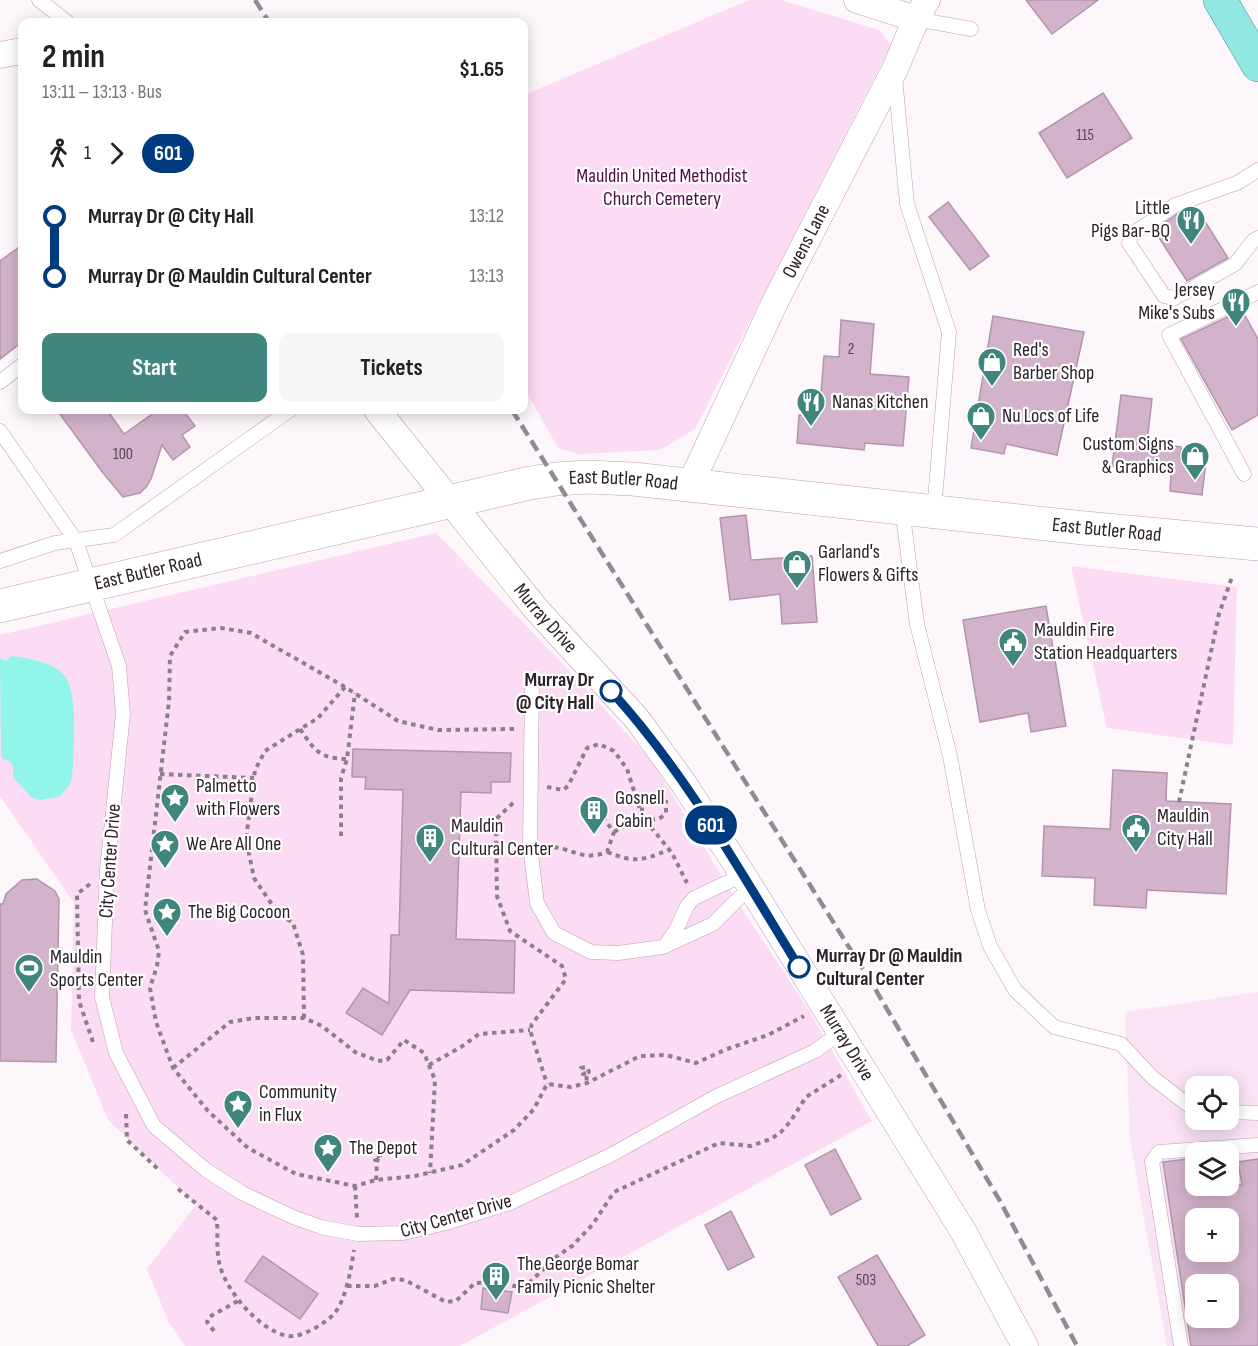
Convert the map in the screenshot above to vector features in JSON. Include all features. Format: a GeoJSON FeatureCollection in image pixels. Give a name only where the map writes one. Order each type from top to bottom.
{"type":"FeatureCollection","features":[{"type":"Feature","properties":{"kind":"main road"},"geometry":{"type":"LineString","coordinates":[[1220,0],[1258,65]]}},
{"type":"Feature","properties":{"kind":"main road","name":"East Butler Road"},"geometry":{"type":"LineString","coordinates":[[0,606],[449,501],[556,479],[588,477],[633,479],[1258,544]]}},
{"type":"Feature","properties":{"kind":"street"},"geometry":{"type":"LineString","coordinates":[[857,0],[922,9]]}},
{"type":"Feature","properties":{"kind":"street","name":"Owens Lane"},"geometry":{"type":"LineString","coordinates":[[690,485],[775,302],[895,69],[922,9]]}},
{"type":"Feature","properties":{"kind":"street"},"geometry":{"type":"LineString","coordinates":[[0,55],[18,52]]}},
{"type":"Feature","properties":{"kind":"street","name":"Murray Drive"},"geometry":{"type":"LineString","coordinates":[[380,414],[536,609],[637,719],[684,784],[747,881],[963,1231],[1025,1346]]}},
{"type":"Feature","properties":{"kind":"lane"},"geometry":{"type":"LineString","coordinates":[[39,0],[62,18]]}},
{"type":"Feature","properties":{"kind":"lane"},"geometry":{"type":"LineString","coordinates":[[922,9],[970,29]]}},
{"type":"Feature","properties":{"kind":"lane"},"geometry":{"type":"LineString","coordinates":[[895,69],[907,204],[949,332],[934,511]]}},
{"type":"Feature","properties":{"kind":"lane"},"geometry":{"type":"LineString","coordinates":[[1258,170],[1237,183],[1175,205],[1131,235],[1129,243],[1164,296],[1175,298],[1235,264],[1258,238]]}},
{"type":"Feature","properties":{"kind":"lane"},"geometry":{"type":"LineString","coordinates":[[1244,474],[1169,335],[1258,292]]}},
{"type":"Feature","properties":{"kind":"lane"},"geometry":{"type":"LineString","coordinates":[[0,382],[18,368]]}},
{"type":"Feature","properties":{"kind":"lane"},"geometry":{"type":"LineString","coordinates":[[0,561],[55,543],[114,535],[284,414]]}},
{"type":"Feature","properties":{"kind":"lane","name":"City Center Drive"},"geometry":{"type":"LineString","coordinates":[[0,431],[76,541],[119,666],[123,714],[107,870],[102,997],[116,1053],[154,1126],[206,1170],[233,1187],[293,1217],[321,1227],[358,1234],[403,1233],[446,1223],[510,1203],[601,1160],[715,1097],[815,1051],[840,1033]]}},
{"type":"Feature","properties":{"kind":"lane"},"geometry":{"type":"LineString","coordinates":[[902,508],[916,624],[950,756],[978,910],[990,946],[1015,990],[1054,1027],[1121,1044],[1153,1078],[1185,1103]]}},
{"type":"Feature","properties":{"kind":"lane"},"geometry":{"type":"LineString","coordinates":[[532,680],[530,846],[537,903],[554,933],[591,952],[618,953],[663,947],[713,924],[747,881]]}},
{"type":"Feature","properties":{"kind":"lane"},"geometry":{"type":"LineString","coordinates":[[663,947],[676,930],[687,906],[694,898],[747,881]]}},
{"type":"Feature","properties":{"kind":"lane"},"geometry":{"type":"LineString","coordinates":[[1239,1112],[1258,1113]]}},
{"type":"Feature","properties":{"kind":"lane"},"geometry":{"type":"LineString","coordinates":[[1181,1346],[1152,1162],[1159,1152],[1258,1145]]}},
{"type":"Feature","properties":{"kind":"path"},"geometry":{"type":"LineString","coordinates":[[1179,802],[1219,614],[1232,577]]}},
{"type":"Feature","properties":{"kind":"path"},"geometry":{"type":"LineString","coordinates":[[513,794],[513,805],[496,819],[497,896],[510,931],[562,966],[566,978],[530,1030],[547,1084],[534,1110],[514,1130],[462,1165],[430,1173],[376,1180],[355,1186],[296,1174],[248,1148],[208,1111],[173,1068],[156,1022],[150,988],[159,951],[145,910],[169,701],[170,656],[185,632],[221,628],[251,633],[345,687],[398,721],[438,730],[516,729],[516,740]]}},
{"type":"Feature","properties":{"kind":"path"},"geometry":{"type":"LineString","coordinates":[[304,1018],[303,955],[293,923],[277,912],[254,878],[246,839],[255,770],[265,751],[318,718],[345,687]]}},
{"type":"Feature","properties":{"kind":"path"},"geometry":{"type":"LineString","coordinates":[[340,836],[341,778],[347,759],[355,693]]}},
{"type":"Feature","properties":{"kind":"path"},"geometry":{"type":"LineString","coordinates":[[300,729],[316,752],[328,758],[347,759]]}},
{"type":"Feature","properties":{"kind":"path"},"geometry":{"type":"LineString","coordinates":[[531,784],[563,790],[568,786],[587,748],[599,744],[614,751],[627,769],[642,816],[669,850],[694,898]]}},
{"type":"Feature","properties":{"kind":"path"},"geometry":{"type":"LineString","coordinates":[[160,774],[254,778]]}},
{"type":"Feature","properties":{"kind":"path"},"geometry":{"type":"LineString","coordinates":[[642,816],[642,806],[651,800],[671,795]]}},
{"type":"Feature","properties":{"kind":"path"},"geometry":{"type":"LineString","coordinates":[[607,852],[614,831],[642,816],[653,820],[661,819],[666,813],[666,798]]}},
{"type":"Feature","properties":{"kind":"path"},"geometry":{"type":"LineString","coordinates":[[597,810],[614,831]]}},
{"type":"Feature","properties":{"kind":"path"},"geometry":{"type":"LineString","coordinates":[[530,846],[557,846],[584,856],[595,857],[607,852],[629,860],[645,859],[669,850]]}},
{"type":"Feature","properties":{"kind":"path"},"geometry":{"type":"LineString","coordinates":[[547,1084],[571,1087],[587,1083],[640,1056],[666,1055],[696,1063],[727,1049],[768,1035],[813,1013]]}},
{"type":"Feature","properties":{"kind":"path"},"geometry":{"type":"LineString","coordinates":[[173,1068],[230,1022],[254,1018],[304,1018],[322,1026],[355,1052],[378,1061],[387,1060],[404,1040],[424,1053],[435,1080],[430,1173]]}},
{"type":"Feature","properties":{"kind":"path"},"geometry":{"type":"LineString","coordinates":[[429,1065],[479,1034],[530,1030]]}},
{"type":"Feature","properties":{"kind":"path"},"geometry":{"type":"LineString","coordinates":[[586,1073],[587,1083]]}},
{"type":"Feature","properties":{"kind":"path"},"geometry":{"type":"LineString","coordinates":[[347,1286],[375,1287],[393,1279],[405,1280],[446,1302],[456,1301],[475,1283],[501,1282],[514,1286],[526,1286],[555,1258],[572,1246],[593,1224],[614,1192],[719,1143],[752,1146],[771,1139],[790,1122],[806,1097],[846,1073]]}},
{"type":"Feature","properties":{"kind":"path"},"geometry":{"type":"LineString","coordinates":[[376,1180],[377,1161]]}},
{"type":"Feature","properties":{"kind":"path"},"geometry":{"type":"LineString","coordinates":[[355,1186],[357,1220]]}},
{"type":"Feature","properties":{"kind":"path"},"geometry":{"type":"LineString","coordinates":[[178,1188],[217,1220],[220,1266],[238,1301],[265,1325],[289,1336],[312,1330],[334,1314],[347,1286],[355,1247]]}},
{"type":"Feature","properties":{"kind":"path"},"geometry":{"type":"LineString","coordinates":[[214,1331],[207,1322],[209,1317],[238,1301]]}},
{"type":"Feature","properties":{"kind":"shaded area"},"geometry":{"type":"Polygon","coordinates":[[[11,656],[52,666],[63,674],[68,682],[74,708],[72,778],[69,786],[59,797],[40,800],[32,798],[13,777],[13,766],[1,757],[0,658],[6,661],[11,656]]]}},
{"type":"Feature","properties":{"kind":"shaded area"},"geometry":{"type":"Polygon","coordinates":[[[1258,992],[1258,1346],[1167,1346],[1130,1140],[1125,1012],[1258,992]]]}},
{"type":"Feature","properties":{"kind":"green space","name":"Mauldin United Methodist Church Cemetery"},"geometry":{"type":"Polygon","coordinates":[[[749,0],[781,0],[879,30],[891,45],[695,429],[660,450],[579,454],[558,448],[528,394],[528,93],[749,0]]]}},
{"type":"Feature","properties":{"kind":"green space"},"geometry":{"type":"Polygon","coordinates":[[[436,533],[565,666],[652,761],[736,900],[809,1010],[872,1121],[460,1346],[185,1346],[169,1323],[147,1269],[196,1205],[108,1120],[71,1030],[74,903],[0,796],[0,635],[436,533]]]}},
{"type":"Feature","properties":{"kind":"green space"},"geometry":{"type":"Polygon","coordinates":[[[1071,566],[1237,587],[1233,745],[1107,728],[1071,566]]]}},
{"type":"Feature","properties":{"kind":"building"},"geometry":{"type":"Polygon","coordinates":[[[1026,0],[1098,0],[1052,34],[1026,0]]]}},
{"type":"Feature","properties":{"kind":"building"},"geometry":{"type":"Polygon","coordinates":[[[1103,93],[1132,138],[1067,178],[1039,133],[1103,93]]]}},
{"type":"Feature","properties":{"kind":"building"},"geometry":{"type":"Polygon","coordinates":[[[948,202],[989,256],[970,270],[929,217],[948,202]]]}},
{"type":"Feature","properties":{"kind":"building","name":"Little Pigs Bar-BQ"},"geometry":{"type":"Polygon","coordinates":[[[1196,207],[1228,258],[1187,281],[1154,230],[1179,213],[1196,207]]]}},
{"type":"Feature","properties":{"kind":"building"},"geometry":{"type":"Polygon","coordinates":[[[18,248],[18,345],[0,359],[0,261],[18,248]]]}},
{"type":"Feature","properties":{"kind":"building"},"geometry":{"type":"Polygon","coordinates":[[[1242,310],[1258,339],[1258,415],[1232,430],[1181,339],[1242,310]]]}},
{"type":"Feature","properties":{"kind":"building"},"geometry":{"type":"Polygon","coordinates":[[[993,316],[1084,332],[1057,455],[1006,444],[1004,454],[971,448],[993,316]]]}},
{"type":"Feature","properties":{"kind":"building"},"geometry":{"type":"Polygon","coordinates":[[[841,320],[874,324],[870,374],[909,377],[903,446],[865,443],[864,450],[797,443],[799,415],[811,415],[813,392],[821,393],[824,356],[839,357],[841,320]]]}},
{"type":"Feature","properties":{"kind":"building"},"geometry":{"type":"Polygon","coordinates":[[[1121,395],[1152,399],[1147,442],[1181,447],[1180,459],[1206,462],[1202,495],[1170,491],[1171,474],[1112,466],[1121,395]]]}},
{"type":"Feature","properties":{"kind":"building"},"geometry":{"type":"Polygon","coordinates":[[[60,414],[110,414],[124,434],[152,414],[186,414],[195,426],[182,435],[190,447],[173,460],[162,445],[151,479],[140,493],[123,497],[60,414]]]}},
{"type":"Feature","properties":{"kind":"building"},"geometry":{"type":"Polygon","coordinates":[[[746,515],[751,560],[812,556],[817,622],[782,624],[780,594],[730,600],[720,518],[746,515]]]}},
{"type":"Feature","properties":{"kind":"building","name":"Mauldin Fire Station Headquarters"},"geometry":{"type":"Polygon","coordinates":[[[1046,606],[1066,726],[1031,732],[1028,713],[980,722],[963,620],[1046,606]]]}},
{"type":"Feature","properties":{"kind":"building","name":"Mauldin Cultural Center"},"geometry":{"type":"Polygon","coordinates":[[[353,749],[511,753],[510,782],[491,782],[491,793],[461,792],[456,939],[515,941],[514,993],[410,990],[382,1035],[346,1013],[363,988],[389,1004],[391,935],[399,935],[403,790],[365,789],[366,777],[352,777],[353,749]]]}},
{"type":"Feature","properties":{"kind":"building","name":"Mauldin City Hall"},"geometry":{"type":"Polygon","coordinates":[[[1113,770],[1167,773],[1166,801],[1231,804],[1226,894],[1147,890],[1146,908],[1094,905],[1095,878],[1042,876],[1044,826],[1110,829],[1113,770]]]}},
{"type":"Feature","properties":{"kind":"building","name":"Mauldin Sports Center"},"geometry":{"type":"Polygon","coordinates":[[[37,879],[55,891],[59,899],[56,1062],[0,1061],[0,904],[3,904],[6,894],[22,880],[37,879]]]}},
{"type":"Feature","properties":{"kind":"building"},"geometry":{"type":"Polygon","coordinates":[[[835,1149],[861,1199],[831,1215],[805,1165],[835,1149]]]}},
{"type":"Feature","properties":{"kind":"building"},"geometry":{"type":"Polygon","coordinates":[[[1185,1159],[1185,1196],[1239,1196],[1239,1185],[1242,1185],[1239,1162],[1258,1159],[1258,1346],[1191,1346],[1188,1328],[1239,1328],[1239,1274],[1185,1274],[1185,1307],[1163,1162],[1185,1159]]]}},
{"type":"Feature","properties":{"kind":"building"},"geometry":{"type":"Polygon","coordinates":[[[731,1211],[754,1257],[728,1270],[705,1225],[731,1211]]]}},
{"type":"Feature","properties":{"kind":"building"},"geometry":{"type":"Polygon","coordinates":[[[877,1255],[925,1335],[907,1346],[878,1346],[838,1277],[877,1255]]]}},
{"type":"Feature","properties":{"kind":"building"},"geometry":{"type":"Polygon","coordinates":[[[263,1256],[318,1294],[300,1319],[245,1281],[263,1256]]]}},
{"type":"Feature","properties":{"kind":"building","name":"The George Bomar Family Picnic Shelter"},"geometry":{"type":"Polygon","coordinates":[[[483,1288],[512,1292],[508,1313],[481,1309],[483,1288]]]}},
{"type":"Feature","properties":{"kind":"railway"},"geometry":{"type":"LineString","coordinates":[[255,0],[266,18]]}},
{"type":"Feature","properties":{"kind":"railway"},"geometry":{"type":"LineString","coordinates":[[515,414],[874,987],[1000,1201],[1077,1346]]}},
{"type":"Feature","properties":{"kind":"bus line","name":"601"},"geometry":{"type":"LineString","coordinates":[[611,691],[637,719],[684,784],[799,967]]}},
{"type":"Feature","properties":{"kind":"place","name":"Little Pigs Bar-BQ"},"geometry":{"type":"Point","coordinates":[1191,246]}},
{"type":"Feature","properties":{"kind":"place","name":"Jersey Mike's Subs"},"geometry":{"type":"Point","coordinates":[1236,328]}},
{"type":"Feature","properties":{"kind":"place","name":"Red's Barber Shop"},"geometry":{"type":"Point","coordinates":[992,388]}},
{"type":"Feature","properties":{"kind":"place","name":"Nanas Kitchen"},"geometry":{"type":"Point","coordinates":[811,428]}},
{"type":"Feature","properties":{"kind":"place","name":"Nu Locs of Life"},"geometry":{"type":"Point","coordinates":[981,442]}},
{"type":"Feature","properties":{"kind":"place","name":"Custom Signs & Graphics"},"geometry":{"type":"Point","coordinates":[1195,482]}},
{"type":"Feature","properties":{"kind":"place","name":"Garland's Flowers & Gifts"},"geometry":{"type":"Point","coordinates":[797,590]}},
{"type":"Feature","properties":{"kind":"place","name":"Mauldin Fire Station Headquarters"},"geometry":{"type":"Point","coordinates":[1013,668]}},
{"type":"Feature","properties":{"kind":"place","name":"Murray Dr @ City Hall"},"geometry":{"type":"Point","coordinates":[611,691]}},
{"type":"Feature","properties":{"kind":"place","name":"Palmetto with Flowers"},"geometry":{"type":"Point","coordinates":[175,824]}},
{"type":"Feature","properties":{"kind":"place","name":"Gosnell Cabin"},"geometry":{"type":"Point","coordinates":[594,836]}},
{"type":"Feature","properties":{"kind":"place","name":"Mauldin City Hall"},"geometry":{"type":"Point","coordinates":[1136,854]}},
{"type":"Feature","properties":{"kind":"place","name":"Mauldin Cultural Center"},"geometry":{"type":"Point","coordinates":[430,864]}},
{"type":"Feature","properties":{"kind":"place","name":"We Are All One"},"geometry":{"type":"Point","coordinates":[165,870]}},
{"type":"Feature","properties":{"kind":"place","name":"The Big Cocoon"},"geometry":{"type":"Point","coordinates":[167,938]}},
{"type":"Feature","properties":{"kind":"place","name":"Murray Dr @ Mauldin Cultural Center"},"geometry":{"type":"Point","coordinates":[799,967]}},
{"type":"Feature","properties":{"kind":"place","name":"Mauldin Sports Center"},"geometry":{"type":"Point","coordinates":[29,994]}},
{"type":"Feature","properties":{"kind":"place","name":"Community in Flux"},"geometry":{"type":"Point","coordinates":[238,1130]}},
{"type":"Feature","properties":{"kind":"place","name":"The Depot"},"geometry":{"type":"Point","coordinates":[328,1174]}},
{"type":"Feature","properties":{"kind":"place","name":"The George Bomar Family Picnic Shelter"},"geometry":{"type":"Point","coordinates":[496,1302]}}]}
